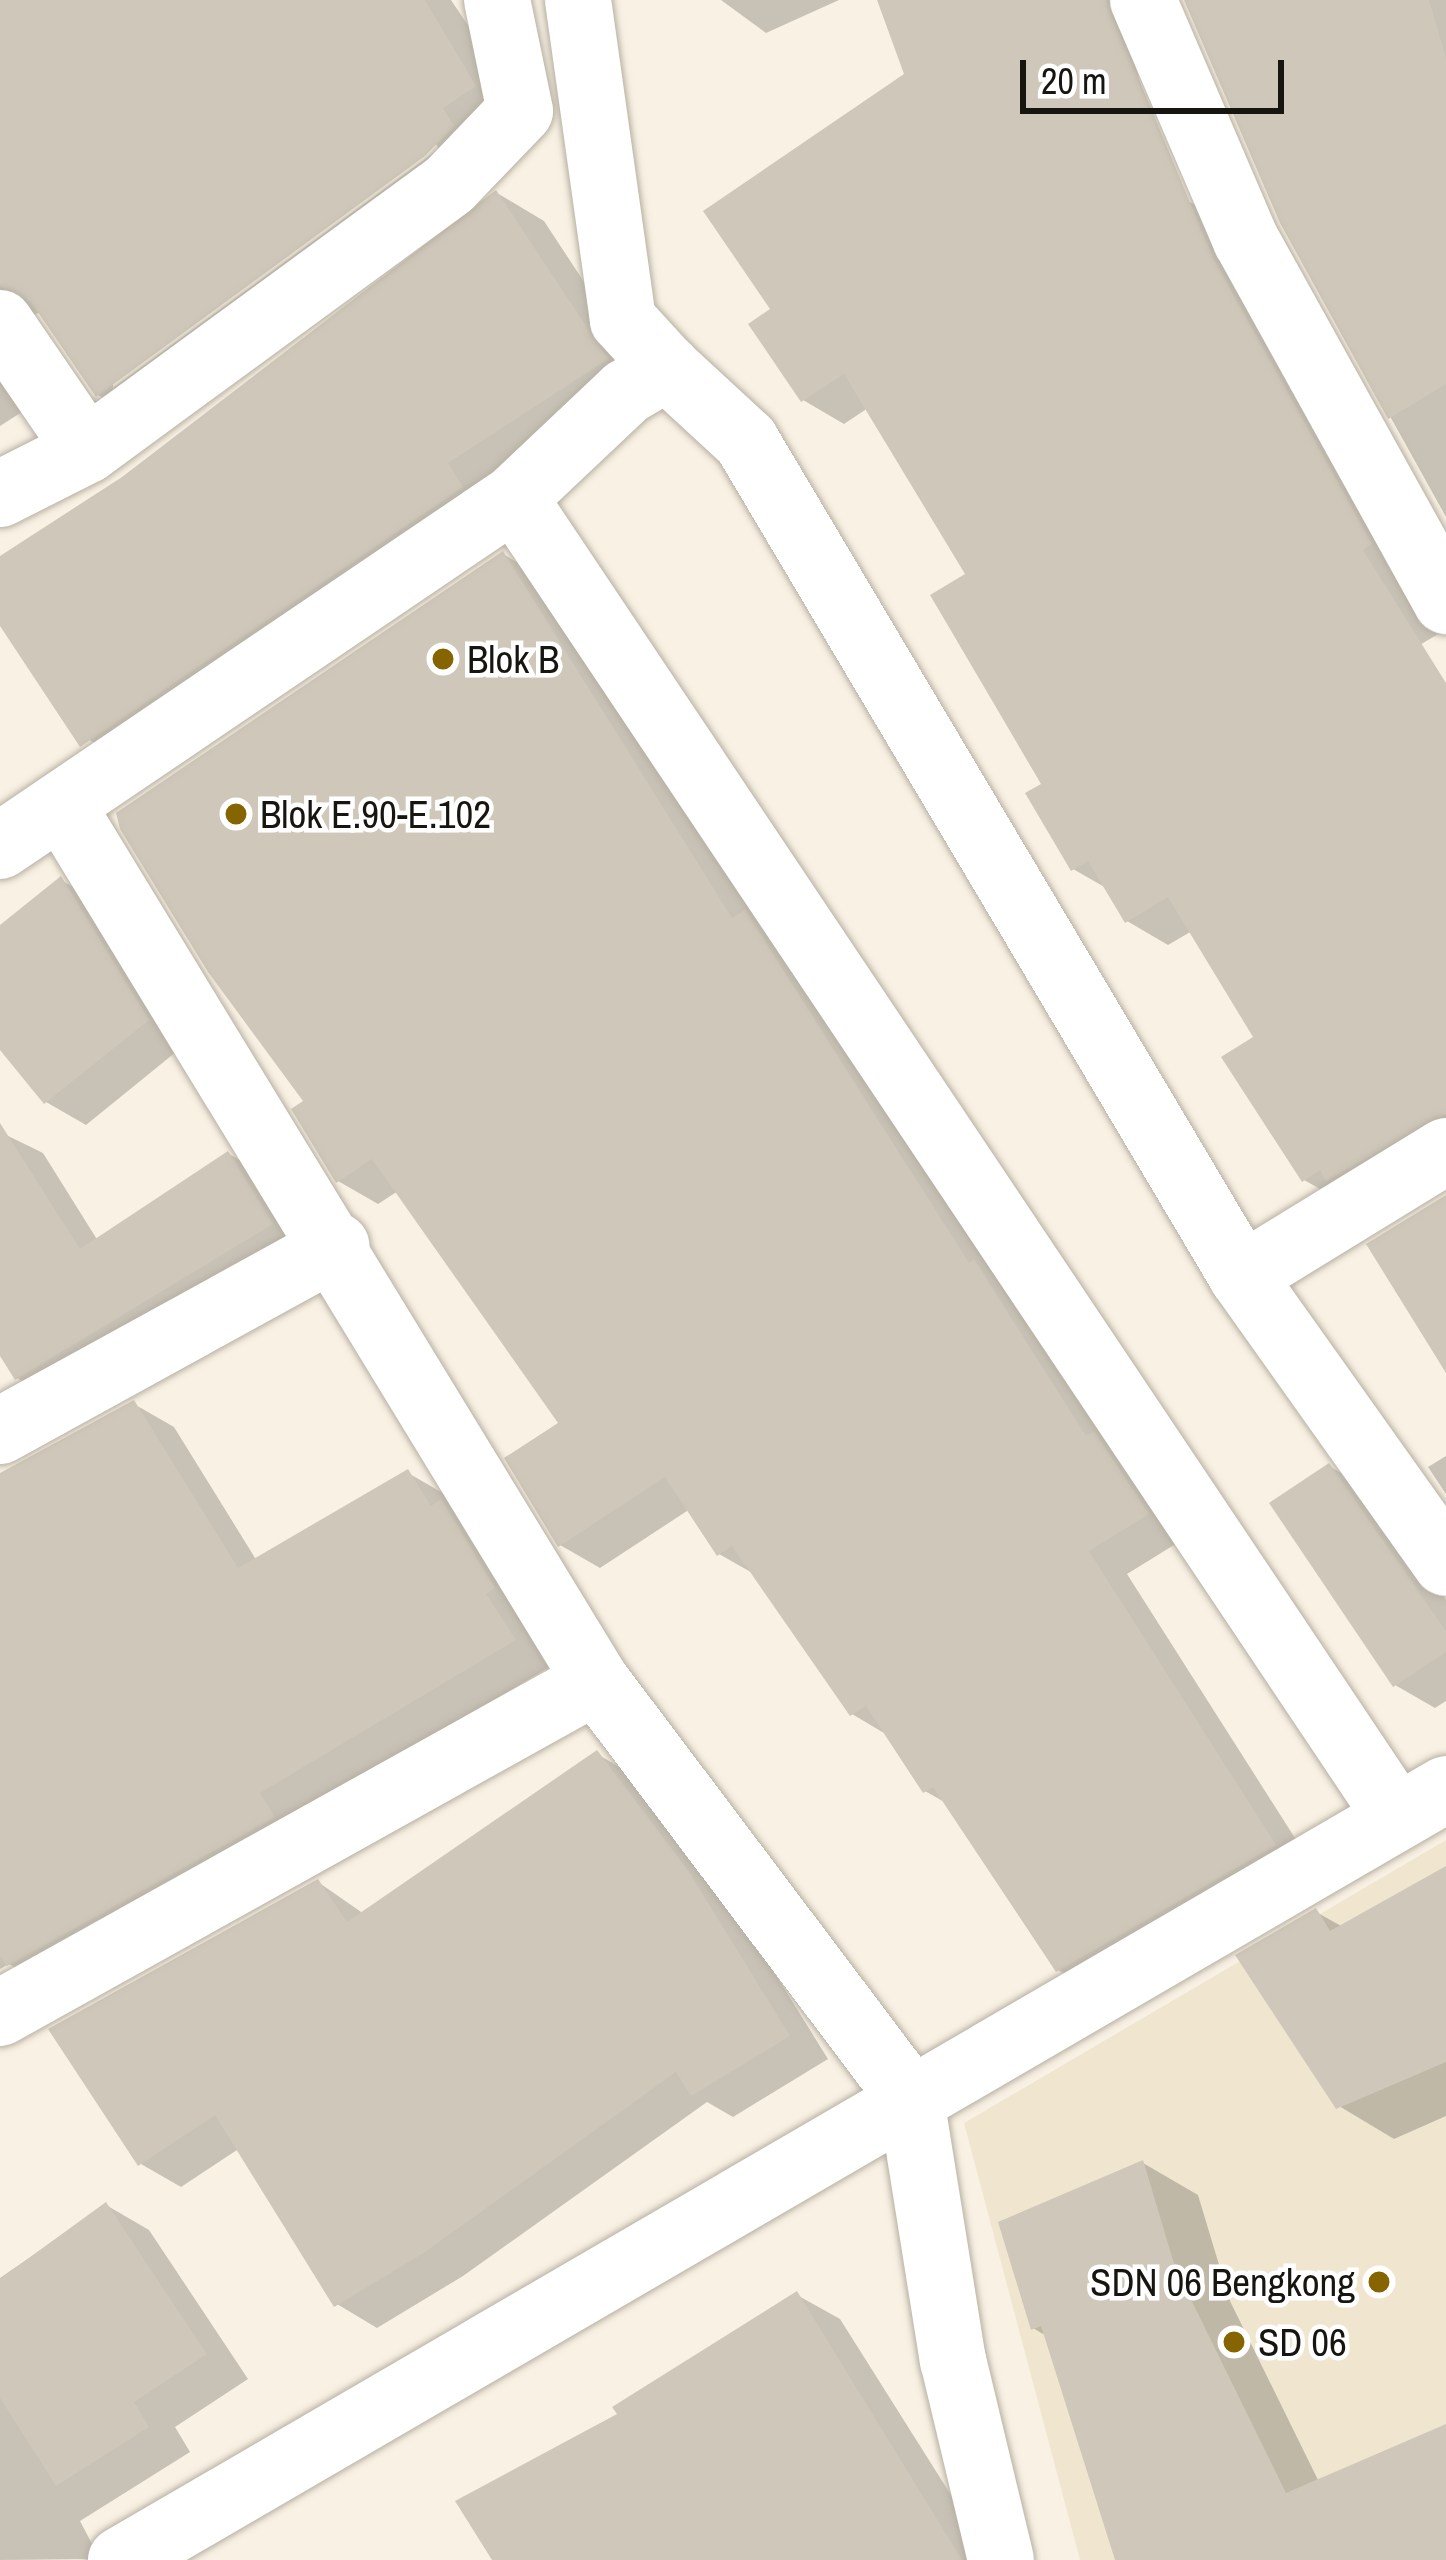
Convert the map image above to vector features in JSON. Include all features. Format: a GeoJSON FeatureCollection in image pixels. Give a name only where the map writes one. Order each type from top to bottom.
{"type":"FeatureCollection","features":[{"type":"Feature","properties":{"kind":"street"},"geometry":{"type":"LineString","coordinates":[[0,494],[87,450],[450,184],[520,112],[497,0]]}},
{"type":"Feature","properties":{"kind":"street"},"geometry":{"type":"LineString","coordinates":[[578,0],[623,320],[746,441],[1242,1276],[1446,1563]]}},
{"type":"Feature","properties":{"kind":"street"},"geometry":{"type":"LineString","coordinates":[[1143,0],[1246,240],[1446,602]]}},
{"type":"Feature","properties":{"kind":"street"},"geometry":{"type":"LineString","coordinates":[[0,323],[87,450]]}},
{"type":"Feature","properties":{"kind":"street"},"geometry":{"type":"LineString","coordinates":[[0,846],[64,809],[514,498],[626,392],[667,368]]}},
{"type":"Feature","properties":{"kind":"street"},"geometry":{"type":"LineString","coordinates":[[121,2560],[1422,1803],[514,498]]}},
{"type":"Feature","properties":{"kind":"street"},"geometry":{"type":"LineString","coordinates":[[64,809],[337,1246],[596,1681],[911,2099],[953,2360],[1001,2560]]}},
{"type":"Feature","properties":{"kind":"street"},"geometry":{"type":"LineString","coordinates":[[1242,1276],[1446,1151]]}},
{"type":"Feature","properties":{"kind":"street"},"geometry":{"type":"LineString","coordinates":[[0,1431],[337,1246]]}},
{"type":"Feature","properties":{"kind":"street"},"geometry":{"type":"LineString","coordinates":[[0,2013],[596,1681]]}},
{"type":"Feature","properties":{"kind":"shaded area","name":"SD 06"},"geometry":{"type":"Polygon","coordinates":[[[1446,1840],[1446,2560],[1080,2560],[964,2123],[1446,1840]]]}},
{"type":"Feature","properties":{"kind":"building"},"geometry":{"type":"Polygon","coordinates":[[[0,0],[425,0],[476,86],[443,108],[454,126],[425,156],[96,397],[31,302],[0,286],[0,0]]]}},
{"type":"Feature","properties":{"kind":"building"},"geometry":{"type":"Polygon","coordinates":[[[877,0],[1106,0],[1213,258],[1372,544],[1363,550],[1446,683],[1446,1114],[1326,1181],[1320,1170],[1302,1182],[1221,1057],[1253,1037],[1168,897],[1125,923],[1088,861],[1071,871],[1025,793],[1041,784],[930,595],[965,574],[844,374],[801,402],[748,324],[770,309],[703,211],[904,74],[877,0]]]}},
{"type":"Feature","properties":{"kind":"building"},"geometry":{"type":"Polygon","coordinates":[[[1184,0],[1429,0],[1446,58],[1446,384],[1388,419],[1280,223],[1184,0]]]}},
{"type":"Feature","properties":{"kind":"building"},"geometry":{"type":"Polygon","coordinates":[[[496,190],[608,359],[448,463],[463,487],[80,747],[0,626],[0,556],[122,477],[496,190]]]}},
{"type":"Feature","properties":{"kind":"building"},"geometry":{"type":"Polygon","coordinates":[[[503,551],[732,918],[745,910],[969,1263],[974,1259],[1086,1436],[1094,1431],[1149,1514],[1089,1551],[1276,1845],[1056,1972],[933,1787],[923,1793],[866,1706],[850,1716],[732,1546],[717,1556],[665,1477],[558,1547],[504,1458],[558,1423],[372,1159],[336,1183],[291,1109],[303,1101],[208,972],[120,829],[116,813],[503,551]]]}},
{"type":"Feature","properties":{"kind":"building"},"geometry":{"type":"Polygon","coordinates":[[[61,876],[149,1020],[44,1104],[0,1050],[0,925],[61,876]]]}},
{"type":"Feature","properties":{"kind":"building"},"geometry":{"type":"Polygon","coordinates":[[[0,1123],[80,1249],[228,1151],[273,1224],[15,1380],[0,1356],[0,1123]]]}},
{"type":"Feature","properties":{"kind":"building"},"geometry":{"type":"Polygon","coordinates":[[[1446,1195],[1446,1373],[1366,1244],[1446,1195]]]}},
{"type":"Feature","properties":{"kind":"building"},"geometry":{"type":"Polygon","coordinates":[[[134,1400],[238,1568],[408,1469],[431,1506],[441,1499],[495,1588],[486,1594],[516,1640],[260,1793],[275,1817],[7,1966],[0,1956],[0,1473],[134,1400]]]}},
{"type":"Feature","properties":{"kind":"building"},"geometry":{"type":"Polygon","coordinates":[[[1329,1463],[1446,1631],[1446,1652],[1393,1687],[1269,1503],[1329,1463]]]}},
{"type":"Feature","properties":{"kind":"building"},"geometry":{"type":"Polygon","coordinates":[[[597,1750],[689,1872],[790,2036],[691,2096],[676,2072],[422,2254],[334,2307],[215,2115],[138,2166],[48,2029],[318,1879],[347,1922],[597,1750]]]}},
{"type":"Feature","properties":{"kind":"building"},"geometry":{"type":"Polygon","coordinates":[[[1446,1866],[1446,2062],[1336,2109],[1235,1955],[1316,1908],[1330,1931],[1446,1866]]]}},
{"type":"Feature","properties":{"kind":"building"},"geometry":{"type":"Polygon","coordinates":[[[1143,2160],[1175,2267],[1286,2493],[1446,2424],[1446,2560],[1115,2560],[1041,2326],[1031,2330],[998,2222],[1143,2160]]]}},
{"type":"Feature","properties":{"kind":"building"},"geometry":{"type":"Polygon","coordinates":[[[106,2202],[207,2354],[134,2402],[149,2427],[56,2486],[0,2398],[0,2279],[106,2202]]]}},
{"type":"Feature","properties":{"kind":"building"},"geometry":{"type":"Polygon","coordinates":[[[797,2291],[962,2560],[492,2560],[455,2501],[617,2414],[612,2407],[797,2291]]]}},
{"type":"Feature","properties":{"kind":"place","name":"Blok B"},"geometry":{"type":"Point","coordinates":[443,659]}},
{"type":"Feature","properties":{"kind":"place","name":"Blok E.90-E.102"},"geometry":{"type":"Point","coordinates":[236,814]}},
{"type":"Feature","properties":{"kind":"place","name":"SDN 06 Bengkong"},"geometry":{"type":"Point","coordinates":[1379,2282]}},
{"type":"Feature","properties":{"kind":"place","name":"SD 06"},"geometry":{"type":"Point","coordinates":[1234,2342]}}]}
